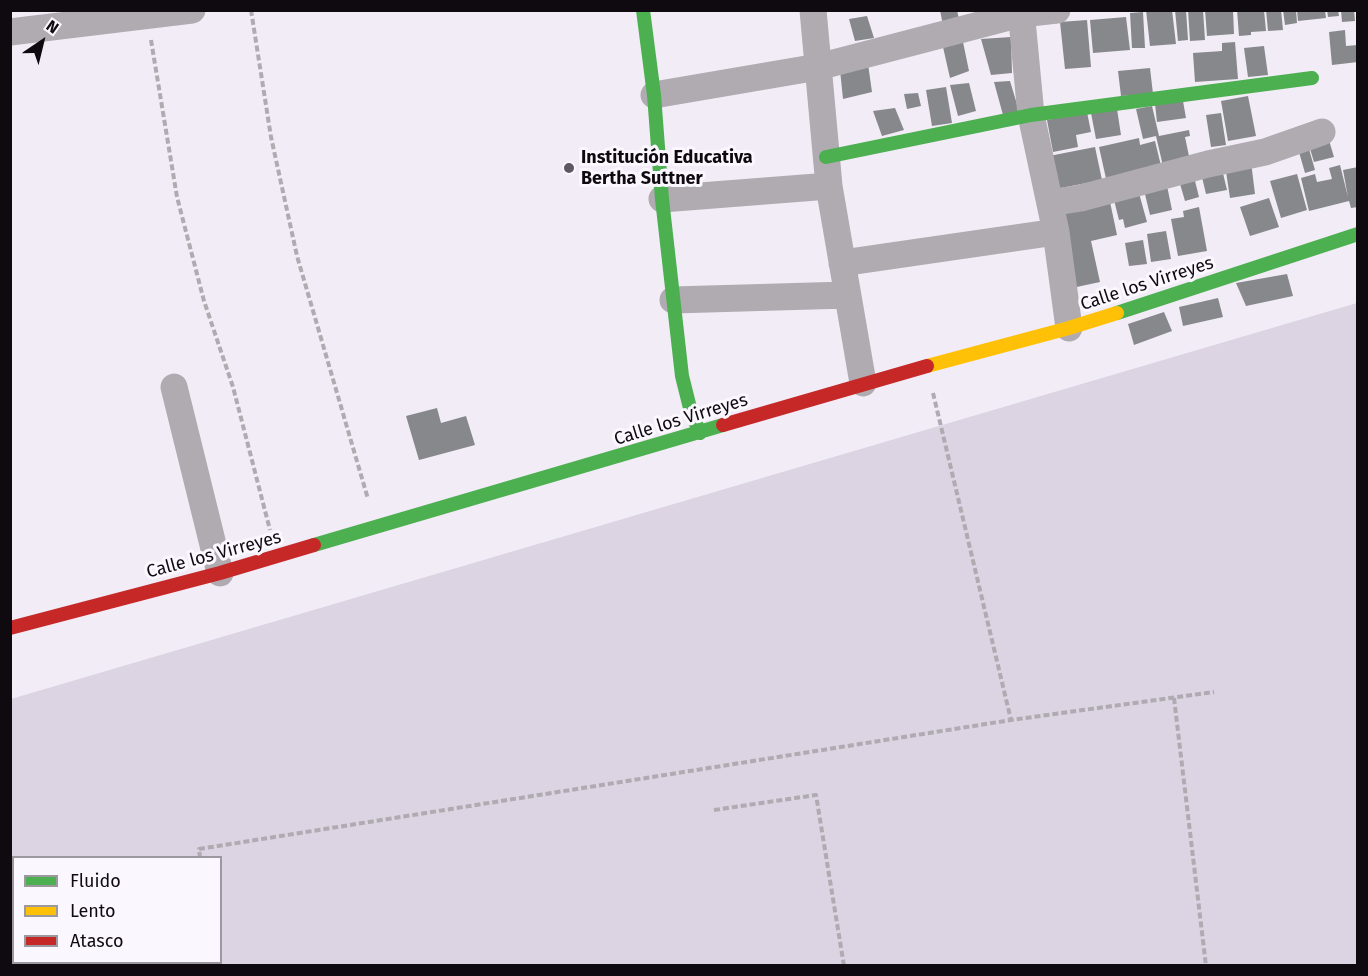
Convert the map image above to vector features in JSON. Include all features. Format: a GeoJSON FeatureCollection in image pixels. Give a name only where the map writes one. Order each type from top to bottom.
{"type":"FeatureCollection","features":[{"type":"Feature","properties":{"kind":"street"},"geometry":{"type":"LineString","coordinates":[[10,32],[192,10]]}},
{"type":"Feature","properties":{"kind":"street"},"geometry":{"type":"LineString","coordinates":[[643,10],[654,95],[662,199],[682,376],[691,412],[700,433]]}},
{"type":"Feature","properties":{"kind":"street"},"geometry":{"type":"LineString","coordinates":[[813,10],[829,186],[863,383]]}},
{"type":"Feature","properties":{"kind":"street"},"geometry":{"type":"LineString","coordinates":[[654,95],[818,67],[1021,13],[1057,10]]}},
{"type":"Feature","properties":{"kind":"street"},"geometry":{"type":"LineString","coordinates":[[1021,13],[1031,115],[1056,232],[1069,328]]}},
{"type":"Feature","properties":{"kind":"street"},"geometry":{"type":"LineString","coordinates":[[826,157],[1031,115],[1312,78]]}},
{"type":"Feature","properties":{"kind":"street"},"geometry":{"type":"LineString","coordinates":[[1050,203],[1081,198],[1208,164],[1265,152],[1322,132]]}},
{"type":"Feature","properties":{"kind":"street"},"geometry":{"type":"LineString","coordinates":[[662,199],[829,186]]}},
{"type":"Feature","properties":{"kind":"street"},"geometry":{"type":"LineString","coordinates":[[842,263],[1056,232]]}},
{"type":"Feature","properties":{"kind":"street","name":"Calle los Virreyes"},"geometry":{"type":"LineString","coordinates":[[10,628],[277,557],[863,383],[1069,328],[1358,234]]}},
{"type":"Feature","properties":{"kind":"street"},"geometry":{"type":"LineString","coordinates":[[674,300],[847,295]]}},
{"type":"Feature","properties":{"kind":"street"},"geometry":{"type":"LineString","coordinates":[[174,387],[220,573]]}},
{"type":"Feature","properties":{"kind":"path"},"geometry":{"type":"LineString","coordinates":[[251,10],[271,137],[297,256],[376,528]]}},
{"type":"Feature","properties":{"kind":"path"},"geometry":{"type":"LineString","coordinates":[[147,16],[177,197],[204,301],[233,387],[277,557]]}},
{"type":"Feature","properties":{"kind":"path"},"geometry":{"type":"LineString","coordinates":[[927,366],[1011,720]]}},
{"type":"Feature","properties":{"kind":"path"},"geometry":{"type":"LineString","coordinates":[[200,856],[199,849],[1011,720],[1214,692]]}},
{"type":"Feature","properties":{"kind":"path"},"geometry":{"type":"LineString","coordinates":[[1174,698],[1206,966]]}},
{"type":"Feature","properties":{"kind":"path"},"geometry":{"type":"LineString","coordinates":[[714,810],[816,795],[844,966]]}},
{"type":"Feature","properties":{"kind":"shaded area"},"geometry":{"type":"Polygon","coordinates":[[[1357,303],[1357,965],[11,965],[11,699],[1357,303]]]}},
{"type":"Feature","properties":{"kind":"building"},"geometry":{"type":"Polygon","coordinates":[[[940,10],[957,10],[960,24],[944,31],[940,10]]]}},
{"type":"Feature","properties":{"kind":"building"},"geometry":{"type":"Polygon","coordinates":[[[1146,10],[1172,10],[1176,44],[1150,46],[1146,10]]]}},
{"type":"Feature","properties":{"kind":"building"},"geometry":{"type":"Polygon","coordinates":[[[1175,10],[1186,10],[1188,40],[1178,41],[1175,10]]]}},
{"type":"Feature","properties":{"kind":"building"},"geometry":{"type":"Polygon","coordinates":[[[1188,10],[1203,10],[1205,40],[1190,41],[1188,10]]]}},
{"type":"Feature","properties":{"kind":"building"},"geometry":{"type":"Polygon","coordinates":[[[1205,10],[1233,10],[1234,34],[1207,36],[1205,10]]]}},
{"type":"Feature","properties":{"kind":"building"},"geometry":{"type":"Polygon","coordinates":[[[1237,10],[1264,10],[1266,31],[1239,36],[1237,10]]]}},
{"type":"Feature","properties":{"kind":"building"},"geometry":{"type":"Polygon","coordinates":[[[1266,10],[1281,10],[1283,30],[1268,31],[1266,10]]]}},
{"type":"Feature","properties":{"kind":"building"},"geometry":{"type":"Polygon","coordinates":[[[1283,10],[1296,10],[1297,23],[1285,25],[1283,10]]]}},
{"type":"Feature","properties":{"kind":"building"},"geometry":{"type":"Polygon","coordinates":[[[1297,10],[1325,10],[1326,18],[1298,21],[1297,10]]]}},
{"type":"Feature","properties":{"kind":"building"},"geometry":{"type":"Polygon","coordinates":[[[1327,10],[1338,10],[1339,16],[1328,17],[1327,10]]]}},
{"type":"Feature","properties":{"kind":"building"},"geometry":{"type":"Polygon","coordinates":[[[1341,10],[1354,10],[1355,21],[1342,22],[1341,10]]]}},
{"type":"Feature","properties":{"kind":"building"},"geometry":{"type":"Polygon","coordinates":[[[1143,12],[1145,48],[1132,48],[1130,13],[1143,12]]]}},
{"type":"Feature","properties":{"kind":"building"},"geometry":{"type":"Polygon","coordinates":[[[867,16],[874,38],[855,41],[849,19],[867,16]]]}},
{"type":"Feature","properties":{"kind":"building"},"geometry":{"type":"Polygon","coordinates":[[[1126,17],[1130,50],[1093,53],[1090,20],[1126,17]]]}},
{"type":"Feature","properties":{"kind":"building"},"geometry":{"type":"Polygon","coordinates":[[[1087,20],[1091,67],[1065,69],[1060,22],[1087,20]]]}},
{"type":"Feature","properties":{"kind":"building"},"geometry":{"type":"Polygon","coordinates":[[[1345,30],[1346,46],[1358,45],[1358,62],[1332,65],[1329,32],[1345,30]]]}},
{"type":"Feature","properties":{"kind":"building"},"geometry":{"type":"Polygon","coordinates":[[[1011,37],[1012,73],[991,75],[981,39],[1011,37]]]}},
{"type":"Feature","properties":{"kind":"building"},"geometry":{"type":"Polygon","coordinates":[[[963,42],[969,71],[950,78],[943,47],[963,42]]]}},
{"type":"Feature","properties":{"kind":"building"},"geometry":{"type":"Polygon","coordinates":[[[1235,42],[1238,79],[1195,82],[1193,53],[1222,51],[1222,43],[1235,42]]]}},
{"type":"Feature","properties":{"kind":"building"},"geometry":{"type":"Polygon","coordinates":[[[1264,46],[1268,75],[1248,77],[1244,48],[1264,46]]]}},
{"type":"Feature","properties":{"kind":"building"},"geometry":{"type":"Polygon","coordinates":[[[868,64],[872,92],[843,99],[840,70],[868,64]]]}},
{"type":"Feature","properties":{"kind":"building"},"geometry":{"type":"Polygon","coordinates":[[[1150,68],[1153,94],[1121,96],[1118,71],[1150,68]]]}},
{"type":"Feature","properties":{"kind":"building"},"geometry":{"type":"Polygon","coordinates":[[[1010,81],[1019,111],[1003,115],[994,82],[1010,81]]]}},
{"type":"Feature","properties":{"kind":"building"},"geometry":{"type":"Polygon","coordinates":[[[969,83],[976,111],[958,116],[950,85],[969,83]]]}},
{"type":"Feature","properties":{"kind":"building"},"geometry":{"type":"Polygon","coordinates":[[[946,87],[952,123],[932,126],[926,90],[946,87]]]}},
{"type":"Feature","properties":{"kind":"building"},"geometry":{"type":"Polygon","coordinates":[[[918,93],[921,106],[907,109],[904,94],[918,93]]]}},
{"type":"Feature","properties":{"kind":"building"},"geometry":{"type":"Polygon","coordinates":[[[1248,96],[1256,136],[1228,141],[1221,101],[1248,96]]]}},
{"type":"Feature","properties":{"kind":"building"},"geometry":{"type":"Polygon","coordinates":[[[1183,101],[1186,118],[1157,122],[1155,104],[1183,101]]]}},
{"type":"Feature","properties":{"kind":"building"},"geometry":{"type":"Polygon","coordinates":[[[1152,106],[1159,136],[1189,130],[1190,136],[1185,137],[1190,161],[1163,166],[1156,136],[1143,139],[1136,109],[1152,106]]]}},
{"type":"Feature","properties":{"kind":"building"},"geometry":{"type":"Polygon","coordinates":[[[895,108],[904,130],[882,136],[873,111],[895,108]]]}},
{"type":"Feature","properties":{"kind":"building"},"geometry":{"type":"Polygon","coordinates":[[[1117,109],[1121,135],[1096,139],[1091,113],[1117,109]]]}},
{"type":"Feature","properties":{"kind":"building"},"geometry":{"type":"Polygon","coordinates":[[[1087,112],[1091,132],[1076,135],[1078,147],[1053,152],[1047,120],[1087,112]]]}},
{"type":"Feature","properties":{"kind":"building"},"geometry":{"type":"Polygon","coordinates":[[[1221,113],[1226,145],[1211,147],[1206,115],[1221,113]]]}},
{"type":"Feature","properties":{"kind":"building"},"geometry":{"type":"Polygon","coordinates":[[[1328,137],[1334,157],[1314,162],[1308,142],[1328,137]]]}},
{"type":"Feature","properties":{"kind":"building"},"geometry":{"type":"Polygon","coordinates":[[[1139,138],[1140,145],[1155,141],[1162,170],[1107,183],[1099,147],[1139,138]]]}},
{"type":"Feature","properties":{"kind":"building"},"geometry":{"type":"Polygon","coordinates":[[[1307,142],[1315,170],[1305,173],[1297,145],[1307,142]]]}},
{"type":"Feature","properties":{"kind":"building"},"geometry":{"type":"Polygon","coordinates":[[[1095,147],[1102,180],[1051,190],[1044,157],[1095,147]]]}},
{"type":"Feature","properties":{"kind":"building"},"geometry":{"type":"Polygon","coordinates":[[[1251,162],[1255,194],[1230,198],[1225,165],[1251,162]]]}},
{"type":"Feature","properties":{"kind":"building"},"geometry":{"type":"Polygon","coordinates":[[[1340,165],[1348,197],[1343,170],[1358,167],[1358,207],[1351,208],[1349,201],[1309,211],[1301,178],[1315,174],[1317,182],[1332,179],[1329,168],[1340,165]]]}},
{"type":"Feature","properties":{"kind":"building"},"geometry":{"type":"Polygon","coordinates":[[[1222,169],[1227,190],[1206,194],[1201,173],[1222,169]]]}},
{"type":"Feature","properties":{"kind":"building"},"geometry":{"type":"Polygon","coordinates":[[[1193,173],[1199,197],[1185,201],[1178,177],[1193,173]]]}},
{"type":"Feature","properties":{"kind":"building"},"geometry":{"type":"Polygon","coordinates":[[[1297,174],[1307,210],[1281,218],[1270,181],[1297,174]]]}},
{"type":"Feature","properties":{"kind":"building"},"geometry":{"type":"Polygon","coordinates":[[[1166,181],[1172,210],[1150,215],[1143,186],[1166,181]]]}},
{"type":"Feature","properties":{"kind":"building"},"geometry":{"type":"Polygon","coordinates":[[[1137,186],[1147,222],[1125,228],[1123,219],[1119,220],[1112,192],[1137,186]]]}},
{"type":"Feature","properties":{"kind":"building"},"geometry":{"type":"Polygon","coordinates":[[[1109,197],[1117,235],[1091,241],[1100,282],[1072,288],[1055,208],[1109,197]]]}},
{"type":"Feature","properties":{"kind":"building"},"geometry":{"type":"Polygon","coordinates":[[[1269,198],[1279,227],[1250,236],[1240,207],[1269,198]]]}},
{"type":"Feature","properties":{"kind":"building"},"geometry":{"type":"Polygon","coordinates":[[[1199,207],[1207,251],[1178,256],[1171,219],[1184,217],[1183,211],[1199,207]]]}},
{"type":"Feature","properties":{"kind":"building"},"geometry":{"type":"Polygon","coordinates":[[[1166,231],[1171,259],[1151,262],[1147,234],[1166,231]]]}},
{"type":"Feature","properties":{"kind":"building"},"geometry":{"type":"Polygon","coordinates":[[[1143,240],[1147,264],[1129,266],[1125,243],[1143,240]]]}},
{"type":"Feature","properties":{"kind":"building"},"geometry":{"type":"Polygon","coordinates":[[[1287,274],[1293,296],[1246,306],[1236,283],[1287,274]]]}},
{"type":"Feature","properties":{"kind":"building"},"geometry":{"type":"Polygon","coordinates":[[[1218,298],[1223,317],[1183,326],[1179,307],[1218,298]]]}},
{"type":"Feature","properties":{"kind":"building"},"geometry":{"type":"Polygon","coordinates":[[[1164,312],[1172,331],[1134,345],[1128,324],[1164,312]]]}},
{"type":"Feature","properties":{"kind":"building"},"geometry":{"type":"Polygon","coordinates":[[[437,408],[441,423],[466,416],[475,445],[419,460],[406,416],[437,408]]]}},
{"type":"Feature","properties":{"kind":"traffic: fast"},"geometry":{"type":"LineString","coordinates":[[643,10],[654,95],[662,199],[682,376],[691,412],[700,433]]}},
{"type":"Feature","properties":{"kind":"traffic: fast"},"geometry":{"type":"LineString","coordinates":[[826,157],[1031,115],[1312,78]]}},
{"type":"Feature","properties":{"kind":"traffic: fast"},"geometry":{"type":"LineString","coordinates":[[1117,313],[1358,234]]}},
{"type":"Feature","properties":{"kind":"traffic: fast"},"geometry":{"type":"LineString","coordinates":[[314,545],[723,425]]}},
{"type":"Feature","properties":{"kind":"traffic: slow"},"geometry":{"type":"LineString","coordinates":[[927,366],[1117,313]]}},
{"type":"Feature","properties":{"kind":"traffic: jam"},"geometry":{"type":"LineString","coordinates":[[723,425],[927,366]]}},
{"type":"Feature","properties":{"kind":"traffic: jam"},"geometry":{"type":"LineString","coordinates":[[10,628],[220,573],[314,545]]}},
{"type":"Feature","properties":{"kind":"place","name":"Institución Educativa Bertha Suttner"},"geometry":{"type":"Point","coordinates":[569,168]}}]}
